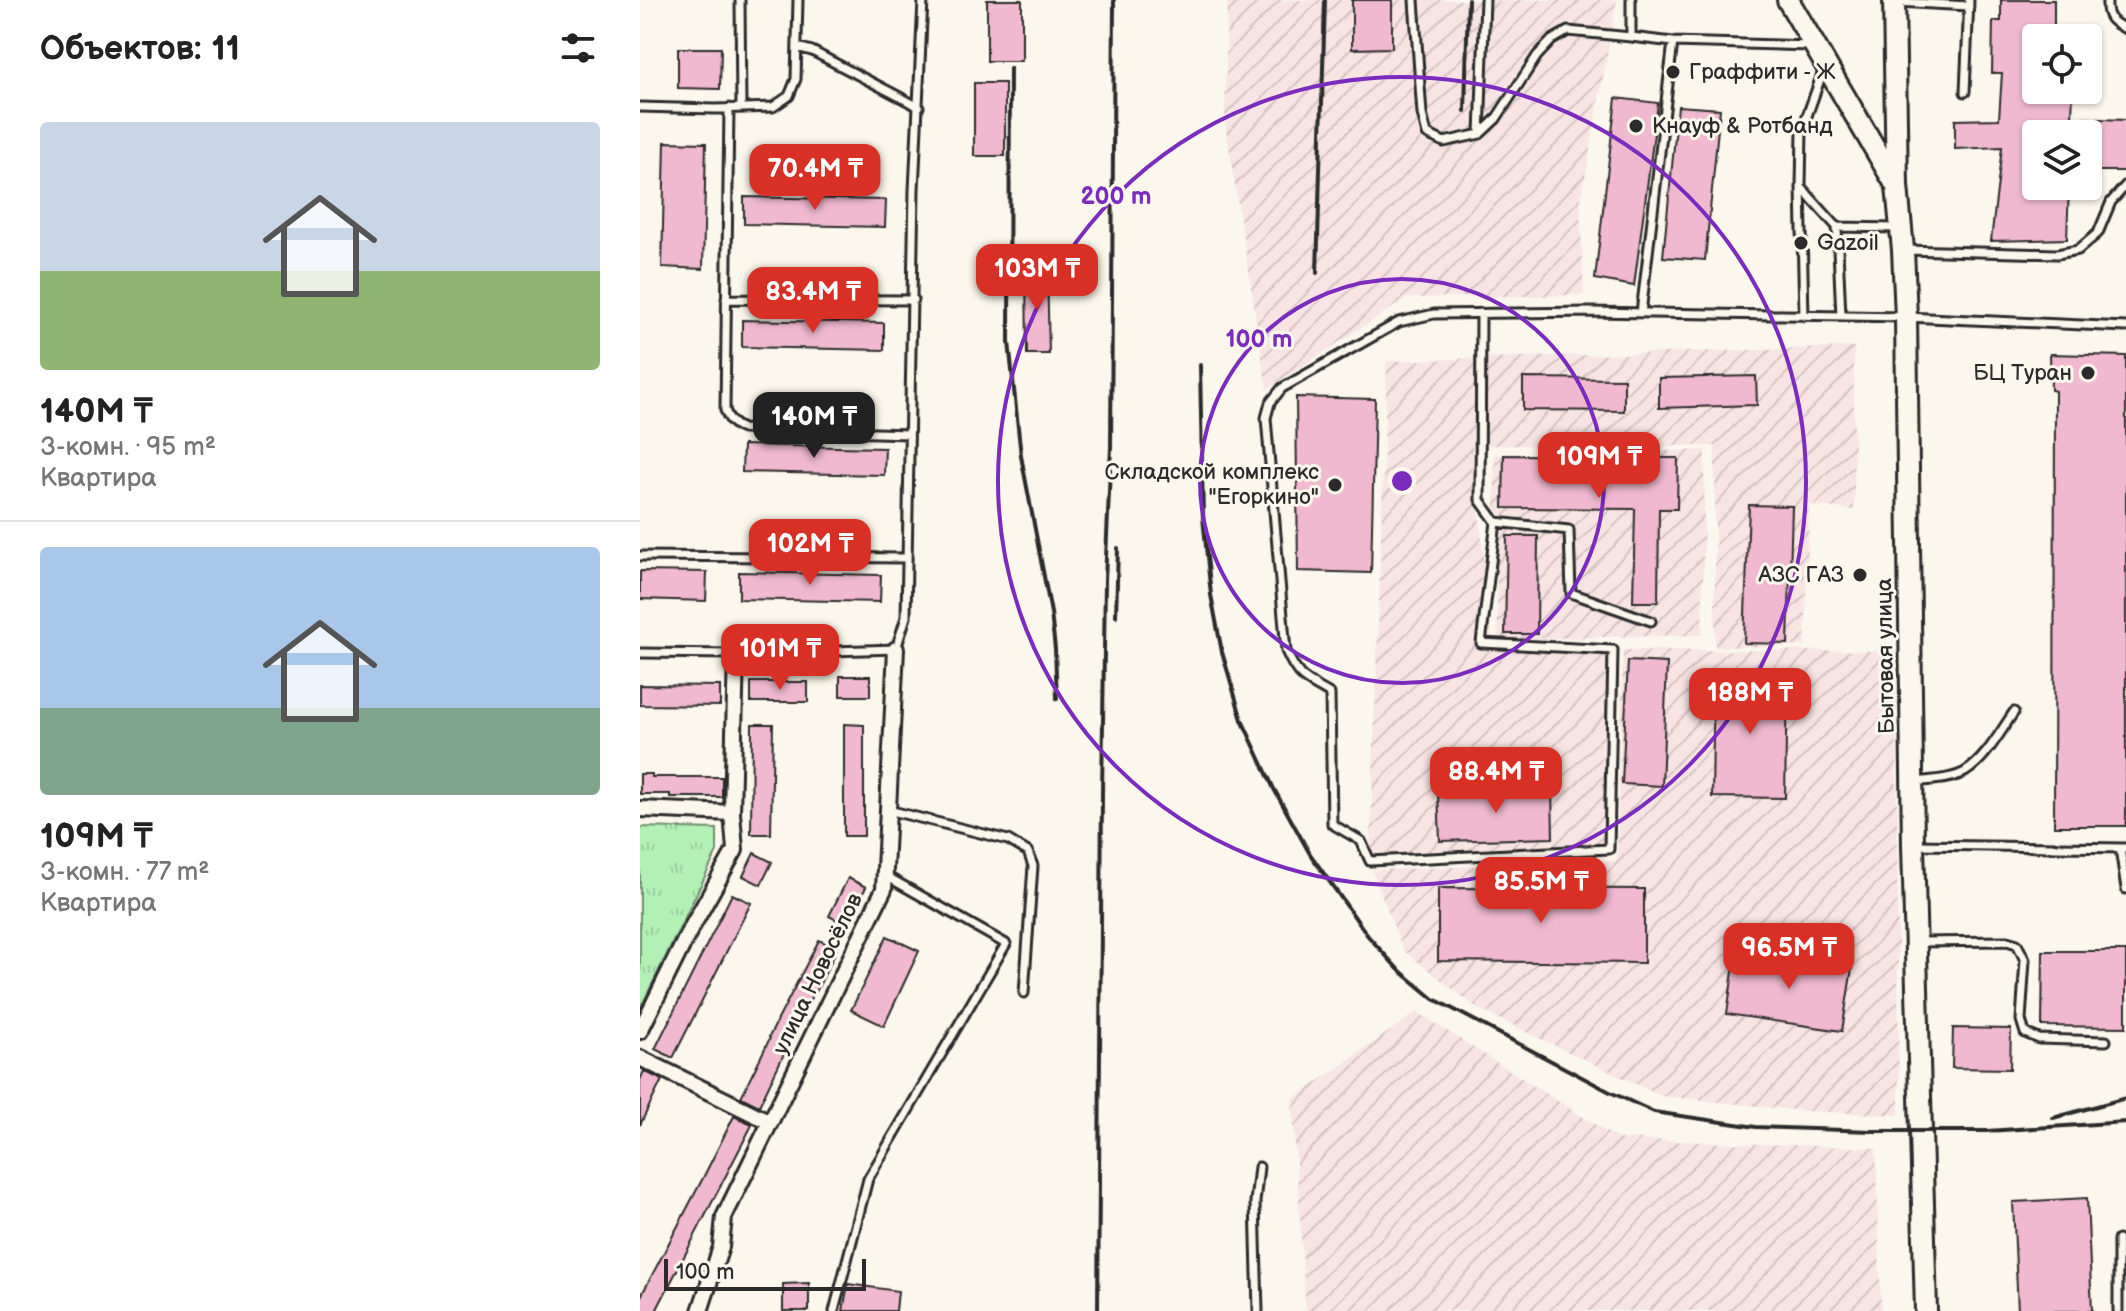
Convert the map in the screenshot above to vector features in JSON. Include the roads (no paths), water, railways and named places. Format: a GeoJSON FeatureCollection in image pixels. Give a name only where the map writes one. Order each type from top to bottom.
{"type":"FeatureCollection","features":[{"type":"Feature","properties":{"kind":"main road"},"geometry":{"type":"LineString","coordinates":[[1788,0],[1897,186]]}},
{"type":"Feature","properties":{"kind":"main road","name":"Бытовая улица"},"geometry":{"type":"LineString","coordinates":[[1894,1],[1897,186],[1906,317],[1913,845],[1926,1311]]}},
{"type":"Feature","properties":{"kind":"street","name":"улица Новосёлов"},"geometry":{"type":"LineString","coordinates":[[700,1311],[721,1247],[724,1217],[884,889],[896,649]]}},
{"type":"Feature","properties":{"kind":"street"},"geometry":{"type":"LineString","coordinates":[[640,1031],[689,932],[735,850],[732,813],[736,654]]}},
{"type":"Feature","properties":{"kind":"street"},"geometry":{"type":"LineString","coordinates":[[640,809],[732,813]]}},
{"type":"Feature","properties":{"kind":"street"},"geometry":{"type":"LineString","coordinates":[[640,1058],[770,1122]]}},
{"type":"Feature","properties":{"kind":"lane"},"geometry":{"type":"LineString","coordinates":[[740,0],[741,108]]}},
{"type":"Feature","properties":{"kind":"lane"},"geometry":{"type":"LineString","coordinates":[[640,107],[773,107],[789,96],[796,79],[796,0]]}},
{"type":"Feature","properties":{"kind":"lane"},"geometry":{"type":"LineString","coordinates":[[640,653],[736,654],[896,649],[906,617],[914,190],[923,0]]}},
{"type":"Feature","properties":{"kind":"lane"},"geometry":{"type":"LineString","coordinates":[[1414,0],[1422,114],[1427,134],[1444,142],[1480,134],[1496,119],[1537,56],[1552,40],[1568,31],[1673,42],[1814,46]]}},
{"type":"Feature","properties":{"kind":"lane"},"geometry":{"type":"LineString","coordinates":[[1480,134],[1485,0]]}},
{"type":"Feature","properties":{"kind":"lane"},"geometry":{"type":"LineString","coordinates":[[1631,0],[1631,37]]}},
{"type":"Feature","properties":{"kind":"lane"},"geometry":{"type":"LineString","coordinates":[[2107,0],[2106,11],[2115,24],[2126,29]]}},
{"type":"Feature","properties":{"kind":"lane"},"geometry":{"type":"LineString","coordinates":[[1894,1],[1969,3],[1965,92]]}},
{"type":"Feature","properties":{"kind":"lane"},"geometry":{"type":"LineString","coordinates":[[1641,313],[1673,42]]}},
{"type":"Feature","properties":{"kind":"lane"},"geometry":{"type":"LineString","coordinates":[[797,47],[812,51],[919,107]]}},
{"type":"Feature","properties":{"kind":"lane"},"geometry":{"type":"LineString","coordinates":[[1804,316],[1802,130],[1825,65]]}},
{"type":"Feature","properties":{"kind":"lane"},"geometry":{"type":"LineString","coordinates":[[729,108],[725,410],[728,418],[743,429],[909,434]]}},
{"type":"Feature","properties":{"kind":"lane"},"geometry":{"type":"LineString","coordinates":[[1903,250],[2057,254],[2078,250],[2098,233],[2111,202],[2126,185]]}},
{"type":"Feature","properties":{"kind":"lane"},"geometry":{"type":"LineString","coordinates":[[1801,187],[1837,227],[1841,316]]}},
{"type":"Feature","properties":{"kind":"lane"},"geometry":{"type":"LineString","coordinates":[[1837,227],[1901,228]]}},
{"type":"Feature","properties":{"kind":"lane"},"geometry":{"type":"LineString","coordinates":[[726,299],[914,300]]}},
{"type":"Feature","properties":{"kind":"lane"},"geometry":{"type":"LineString","coordinates":[[1481,313],[1480,500],[1496,522],[1481,643],[1613,650],[1609,849],[1370,861],[1361,841],[1332,824],[1330,694],[1301,677],[1293,668],[1286,651],[1266,418],[1270,403],[1282,388],[1399,322],[1434,314],[1481,313],[1641,313],[1906,317],[2126,327]]}},
{"type":"Feature","properties":{"kind":"lane"},"geometry":{"type":"LineString","coordinates":[[1496,522],[1569,530],[1571,593],[1651,621]]}},
{"type":"Feature","properties":{"kind":"lane"},"geometry":{"type":"LineString","coordinates":[[640,556],[907,558]]}},
{"type":"Feature","properties":{"kind":"lane"},"geometry":{"type":"LineString","coordinates":[[1912,783],[1963,773],[1978,762],[2014,712]]}},
{"type":"Feature","properties":{"kind":"lane"},"geometry":{"type":"LineString","coordinates":[[888,810],[1008,840],[1028,852],[1033,866],[1024,993]]}},
{"type":"Feature","properties":{"kind":"lane"},"geometry":{"type":"LineString","coordinates":[[1913,845],[2123,848],[2126,889]]}},
{"type":"Feature","properties":{"kind":"lane"},"geometry":{"type":"LineString","coordinates":[[834,1311],[868,1179],[1006,944],[884,875]]}},
{"type":"Feature","properties":{"kind":"lane"},"geometry":{"type":"LineString","coordinates":[[1916,942],[2007,941],[2017,944],[2025,960],[2021,1020],[2025,1033],[2039,1039],[2106,1041]]}},
{"type":"Feature","properties":{"kind":"lane"},"geometry":{"type":"LineString","coordinates":[[1258,1311],[1255,1202],[1259,1167]]}},
{"type":"Feature","properties":{"kind":"lane"},"geometry":{"type":"LineString","coordinates":[[2118,1240],[2118,1311]]}},
{"type":"Feature","properties":{"kind":"railway"},"geometry":{"type":"LineString","coordinates":[[1098,1311],[1105,580],[1111,447],[1114,0]]}},
{"type":"Feature","properties":{"kind":"railway"},"geometry":{"type":"LineString","coordinates":[[1317,273],[1325,0]]}},
{"type":"Feature","properties":{"kind":"railway"},"geometry":{"type":"LineString","coordinates":[[1465,111],[1468,0]]}},
{"type":"Feature","properties":{"kind":"railway"},"geometry":{"type":"LineString","coordinates":[[1010,68],[1009,342],[1021,456],[1051,613],[1057,699]]}},
{"type":"Feature","properties":{"kind":"railway"},"geometry":{"type":"LineString","coordinates":[[1200,365],[1203,517],[1211,595],[1222,652],[1242,720],[1274,789],[1310,854],[1368,936],[1398,969],[1434,999],[1654,1112],[1756,1127],[1872,1131],[1987,1131],[2126,1122]]}},
{"type":"Feature","properties":{"kind":"railway"},"geometry":{"type":"LineString","coordinates":[[1116,616],[1118,548]]}},
{"type":"Feature","properties":{"kind":"railway"},"geometry":{"type":"LineString","coordinates":[[2053,1118],[2126,1098]]}},
{"type":"Feature","properties":{"kind":"place","name":"Граффити - Ж"},"geometry":{"type":"Point","coordinates":[1673,72]}},
{"type":"Feature","properties":{"kind":"place","name":"Кнауф & Ротбанд"},"geometry":{"type":"Point","coordinates":[1636,126]}},
{"type":"Feature","properties":{"kind":"place","name":"Gazoil"},"geometry":{"type":"Point","coordinates":[1801,243]}},
{"type":"Feature","properties":{"kind":"place","name":"БЦ Туран"},"geometry":{"type":"Point","coordinates":[2088,373]}},
{"type":"Feature","properties":{"kind":"place","name":"Складской комплекс \"Егоркино\""},"geometry":{"type":"Point","coordinates":[1335,485]}},
{"type":"Feature","properties":{"kind":"place","name":"АЗС ГАЗ"},"geometry":{"type":"Point","coordinates":[1860,575]}}]}
